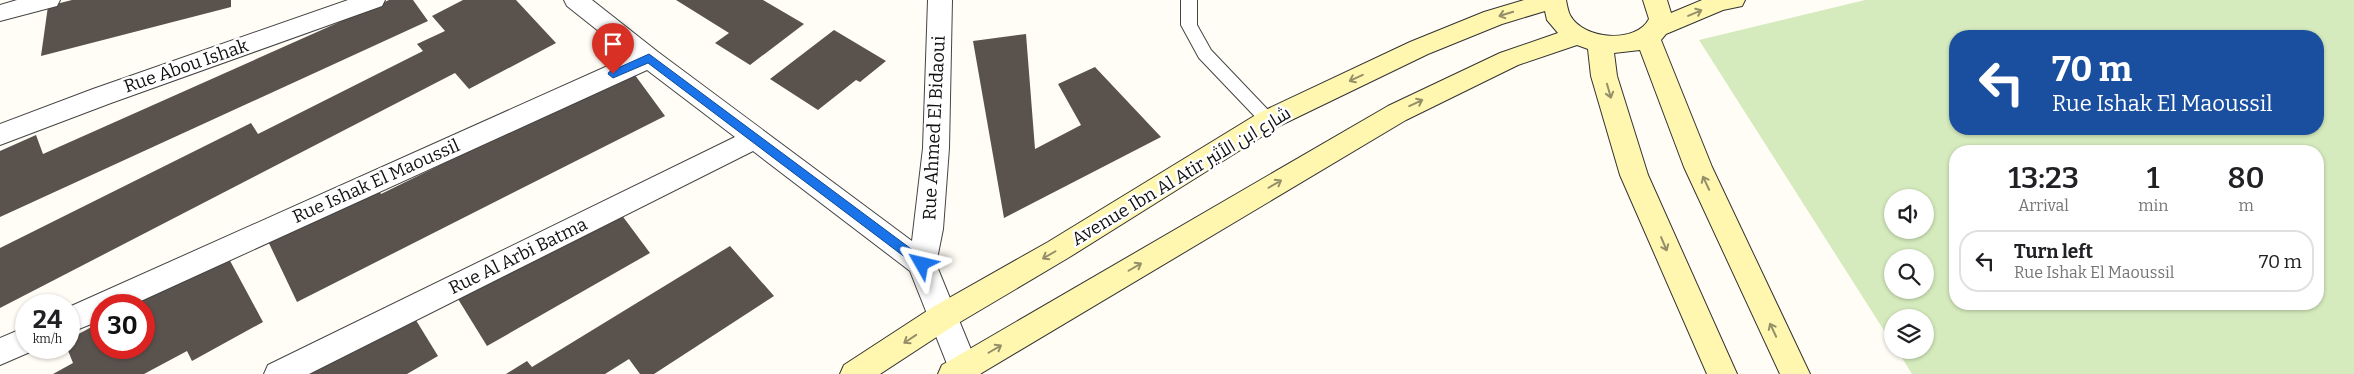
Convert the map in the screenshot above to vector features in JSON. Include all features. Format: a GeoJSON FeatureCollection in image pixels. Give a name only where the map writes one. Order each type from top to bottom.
{"type":"FeatureCollection","features":[{"type":"Feature","properties":{"kind":"street"},"geometry":{"type":"LineString","coordinates":[[0,13],[48,0]]}},
{"type":"Feature","properties":{"kind":"street","name":"Rue Abou Ishak"},"geometry":{"type":"LineString","coordinates":[[0,135],[102,96],[374,0]]}},
{"type":"Feature","properties":{"kind":"street"},"geometry":{"type":"LineString","coordinates":[[576,0],[649,58],[922,264],[944,316],[961,372],[1397,113],[1509,59],[1589,39]]}},
{"type":"Feature","properties":{"kind":"street","name":"Rue Ahmed El Bidaoui"},"geometry":{"type":"LineString","coordinates":[[922,264],[929,230],[936,148],[940,0]]}},
{"type":"Feature","properties":{"kind":"street"},"geometry":{"type":"LineString","coordinates":[[1553,0],[1558,17],[1566,27],[1589,39],[1624,46],[1718,4],[1733,0]]}},
{"type":"Feature","properties":{"kind":"street","name":"Avenue Ibn Al Atir شارع ابن الأثير"},"geometry":{"type":"LineString","coordinates":[[855,374],[944,316],[1058,250],[1268,120],[1419,48],[1493,18],[1553,0]]}},
{"type":"Feature","properties":{"kind":"street"},"geometry":{"type":"LineString","coordinates":[[1655,0],[1660,16],[1653,33],[1698,167],[1795,374]]}},
{"type":"Feature","properties":{"kind":"street"},"geometry":{"type":"LineString","coordinates":[[1589,39],[1604,76],[1634,175],[1722,374]]}},
{"type":"Feature","properties":{"kind":"street","name":"Rue Ishak El Maoussil"},"geometry":{"type":"LineString","coordinates":[[126,294],[649,58]]}},
{"type":"Feature","properties":{"kind":"street","name":"Rue Al Arbi Batma"},"geometry":{"type":"LineString","coordinates":[[279,374],[756,138]]}},
{"type":"Feature","properties":{"kind":"street"},"geometry":{"type":"LineString","coordinates":[[0,352],[15,345]]}},
{"type":"Feature","properties":{"kind":"lane"},"geometry":{"type":"LineString","coordinates":[[1189,0],[1189,25],[1205,54],[1268,120]]}},
{"type":"Feature","properties":{"kind":"green space"},"geometry":{"type":"Polygon","coordinates":[[[1865,0],[2354,0],[2354,374],[1912,374],[1903,359],[1934,359],[1934,309],[1884,309],[1884,330],[1699,40],[1865,0]]]}},
{"type":"Feature","properties":{"kind":"building"},"geometry":{"type":"Polygon","coordinates":[[[72,0],[231,0],[231,7],[41,56],[48,6],[72,0]]]}},
{"type":"Feature","properties":{"kind":"building"},"geometry":{"type":"Polygon","coordinates":[[[389,0],[413,0],[428,21],[0,217],[0,151],[36,135],[43,154],[389,0]]]}},
{"type":"Feature","properties":{"kind":"building"},"geometry":{"type":"Polygon","coordinates":[[[463,0],[516,0],[556,43],[469,89],[455,73],[27,294],[15,294],[15,300],[0,308],[0,248],[251,123],[258,134],[423,51],[417,44],[445,31],[432,16],[463,0]]]}},
{"type":"Feature","properties":{"kind":"building"},"geometry":{"type":"Polygon","coordinates":[[[676,0],[763,0],[804,24],[750,65],[715,43],[729,33],[676,0]]]}},
{"type":"Feature","properties":{"kind":"building"},"geometry":{"type":"Polygon","coordinates":[[[834,30],[886,61],[860,82],[856,80],[818,110],[770,79],[834,30]]]}},
{"type":"Feature","properties":{"kind":"building"},"geometry":{"type":"Polygon","coordinates":[[[1026,34],[1035,149],[1081,125],[1058,84],[1095,67],[1161,137],[1004,218],[973,41],[1026,34]]]}},
{"type":"Feature","properties":{"kind":"building"},"geometry":{"type":"Polygon","coordinates":[[[632,71],[665,116],[297,302],[266,237],[376,185],[381,194],[632,71]]]}},
{"type":"Feature","properties":{"kind":"building"},"geometry":{"type":"Polygon","coordinates":[[[618,210],[650,253],[487,346],[458,299],[618,210]]]}},
{"type":"Feature","properties":{"kind":"building"},"geometry":{"type":"Polygon","coordinates":[[[730,246],[774,296],[654,374],[640,374],[629,359],[605,374],[506,374],[527,361],[532,367],[730,246]]]}},
{"type":"Feature","properties":{"kind":"building"},"geometry":{"type":"Polygon","coordinates":[[[228,257],[263,322],[192,361],[187,351],[144,374],[53,374],[73,363],[71,359],[80,359],[80,333],[90,328],[90,359],[155,359],[155,294],[228,257]]]}},
{"type":"Feature","properties":{"kind":"building"},"geometry":{"type":"Polygon","coordinates":[[[414,317],[438,356],[407,374],[304,374],[414,317]]]}},
{"type":"Feature","properties":{"kind":"route"},"geometry":{"type":"LineString","coordinates":[[613,74],[649,58],[922,264]]}}]}
